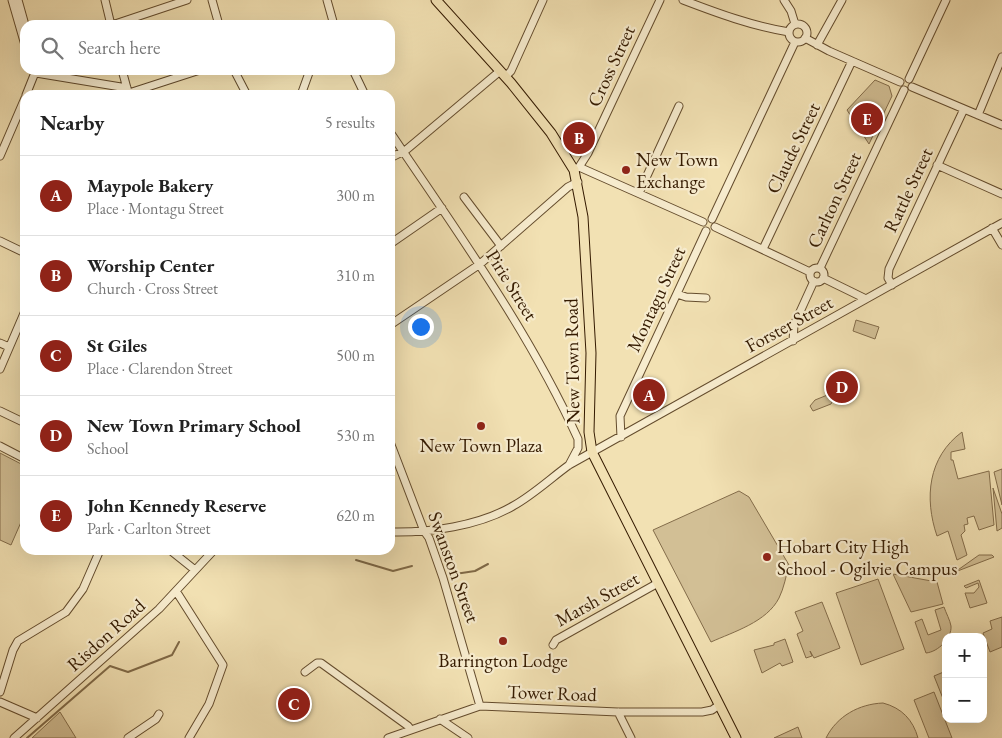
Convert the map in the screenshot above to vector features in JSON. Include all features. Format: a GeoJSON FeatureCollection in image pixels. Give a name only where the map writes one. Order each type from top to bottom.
{"type":"FeatureCollection","features":[{"type":"Feature","properties":{"kind":"main road","name":"New Town Road"},"geometry":{"type":"LineString","coordinates":[[436,0],[503,74],[558,142],[577,169],[583,207],[591,353],[589,432],[592,452],[736,738]]}},
{"type":"Feature","properties":{"kind":"street"},"geometry":{"type":"LineString","coordinates":[[12,0],[20,28]]}},
{"type":"Feature","properties":{"kind":"street"},"geometry":{"type":"LineString","coordinates":[[18,0],[24,20]]}},
{"type":"Feature","properties":{"kind":"street"},"geometry":{"type":"LineString","coordinates":[[105,0],[110,20]]}},
{"type":"Feature","properties":{"kind":"street"},"geometry":{"type":"LineString","coordinates":[[126,20],[187,0]]}},
{"type":"Feature","properties":{"kind":"street"},"geometry":{"type":"LineString","coordinates":[[212,0],[218,20]]}},
{"type":"Feature","properties":{"kind":"street"},"geometry":{"type":"LineString","coordinates":[[327,0],[333,20]]}},
{"type":"Feature","properties":{"kind":"street"},"geometry":{"type":"LineString","coordinates":[[395,156],[403,152],[503,74],[511,71],[543,0]]}},
{"type":"Feature","properties":{"kind":"street","name":"Cross Street"},"geometry":{"type":"LineString","coordinates":[[577,169],[588,153],[660,0]]}},
{"type":"Feature","properties":{"kind":"street"},"geometry":{"type":"LineString","coordinates":[[682,0],[724,15],[771,29],[789,32]]}},
{"type":"Feature","properties":{"kind":"street"},"geometry":{"type":"LineString","coordinates":[[784,0],[791,11],[795,24]]}},
{"type":"Feature","properties":{"kind":"street"},"geometry":{"type":"LineString","coordinates":[[817,45],[842,0]]}},
{"type":"Feature","properties":{"kind":"street"},"geometry":{"type":"LineString","coordinates":[[946,0],[909,79],[912,87],[1002,126]]}},
{"type":"Feature","properties":{"kind":"street"},"geometry":{"type":"LineString","coordinates":[[789,32],[795,24]]}},
{"type":"Feature","properties":{"kind":"street"},"geometry":{"type":"LineString","coordinates":[[795,24],[805,27],[805,38]]}},
{"type":"Feature","properties":{"kind":"street"},"geometry":{"type":"LineString","coordinates":[[789,32],[791,39],[796,42],[805,38]]}},
{"type":"Feature","properties":{"kind":"street"},"geometry":{"type":"LineString","coordinates":[[805,38],[900,82],[904,90],[912,87]]}},
{"type":"Feature","properties":{"kind":"street"},"geometry":{"type":"LineString","coordinates":[[796,42],[712,219],[715,227],[810,272]]}},
{"type":"Feature","properties":{"kind":"street"},"geometry":{"type":"LineString","coordinates":[[978,115],[1002,57]]}},
{"type":"Feature","properties":{"kind":"street","name":"Claude Street"},"geometry":{"type":"LineString","coordinates":[[763,249],[852,61]]}},
{"type":"Feature","properties":{"kind":"street"},"geometry":{"type":"LineString","coordinates":[[28,90],[34,75]]}},
{"type":"Feature","properties":{"kind":"street"},"geometry":{"type":"LineString","coordinates":[[52,75],[116,90]]}},
{"type":"Feature","properties":{"kind":"street"},"geometry":{"type":"LineString","coordinates":[[123,75],[125,90]]}},
{"type":"Feature","properties":{"kind":"street"},"geometry":{"type":"LineString","coordinates":[[132,90],[183,75]]}},
{"type":"Feature","properties":{"kind":"street"},"geometry":{"type":"LineString","coordinates":[[237,75],[244,90]]}},
{"type":"Feature","properties":{"kind":"street"},"geometry":{"type":"LineString","coordinates":[[304,90],[308,75]]}},
{"type":"Feature","properties":{"kind":"street"},"geometry":{"type":"LineString","coordinates":[[355,75],[362,90]]}},
{"type":"Feature","properties":{"kind":"street"},"geometry":{"type":"LineString","coordinates":[[900,82],[904,79],[909,79]]}},
{"type":"Feature","properties":{"kind":"street","name":"Carlton Street"},"geometry":{"type":"LineString","coordinates":[[820,268],[904,90]]}},
{"type":"Feature","properties":{"kind":"street"},"geometry":{"type":"LineString","coordinates":[[639,193],[679,106]]}},
{"type":"Feature","properties":{"kind":"street","name":"Rattle Street"},"geometry":{"type":"LineString","coordinates":[[892,285],[888,278],[889,269],[964,109]]}},
{"type":"Feature","properties":{"kind":"street"},"geometry":{"type":"LineString","coordinates":[[0,156],[20,111]]}},
{"type":"Feature","properties":{"kind":"street","name":"Pirie Street"},"geometry":{"type":"LineString","coordinates":[[395,140],[506,305],[552,390],[578,439],[578,448],[569,465]]}},
{"type":"Feature","properties":{"kind":"street"},"geometry":{"type":"LineString","coordinates":[[937,165],[1002,194]]}},
{"type":"Feature","properties":{"kind":"street"},"geometry":{"type":"LineString","coordinates":[[577,169],[639,193],[703,222]]}},
{"type":"Feature","properties":{"kind":"street"},"geometry":{"type":"LineString","coordinates":[[395,322],[480,264],[568,187],[578,182]]}},
{"type":"Feature","properties":{"kind":"street"},"geometry":{"type":"LineString","coordinates":[[464,197],[501,246]]}},
{"type":"Feature","properties":{"kind":"street"},"geometry":{"type":"LineString","coordinates":[[395,241],[442,208]]}},
{"type":"Feature","properties":{"kind":"street"},"geometry":{"type":"LineString","coordinates":[[703,222],[708,218],[712,219]]}},
{"type":"Feature","properties":{"kind":"street"},"geometry":{"type":"LineString","coordinates":[[703,222],[703,228],[706,231],[711,231],[715,227]]}},
{"type":"Feature","properties":{"kind":"street","name":"Forster Street"},"geometry":{"type":"LineString","coordinates":[[592,452],[1002,223]]}},
{"type":"Feature","properties":{"kind":"street"},"geometry":{"type":"LineString","coordinates":[[992,228],[1002,246]]}},
{"type":"Feature","properties":{"kind":"street","name":"Montagu Street"},"geometry":{"type":"LineString","coordinates":[[621,437],[620,416],[706,231]]}},
{"type":"Feature","properties":{"kind":"street"},"geometry":{"type":"LineString","coordinates":[[0,241],[20,251]]}},
{"type":"Feature","properties":{"kind":"street"},"geometry":{"type":"LineString","coordinates":[[810,272],[813,268],[820,268],[824,274],[823,278]]}},
{"type":"Feature","properties":{"kind":"street"},"geometry":{"type":"LineString","coordinates":[[810,272],[810,276],[814,281]]}},
{"type":"Feature","properties":{"kind":"street"},"geometry":{"type":"LineString","coordinates":[[814,281],[818,282],[823,278]]}},
{"type":"Feature","properties":{"kind":"street"},"geometry":{"type":"LineString","coordinates":[[823,278],[866,299]]}},
{"type":"Feature","properties":{"kind":"street"},"geometry":{"type":"LineString","coordinates":[[793,341],[794,325],[814,281]]}},
{"type":"Feature","properties":{"kind":"street"},"geometry":{"type":"LineString","coordinates":[[677,294],[686,297],[706,298]]}},
{"type":"Feature","properties":{"kind":"street"},"geometry":{"type":"LineString","coordinates":[[0,369],[20,323]]}},
{"type":"Feature","properties":{"kind":"street"},"geometry":{"type":"LineString","coordinates":[[0,343],[10,347]]}},
{"type":"Feature","properties":{"kind":"street"},"geometry":{"type":"LineString","coordinates":[[0,411],[20,421]]}},
{"type":"Feature","properties":{"kind":"street"},"geometry":{"type":"LineString","coordinates":[[0,446],[20,456]]}},
{"type":"Feature","properties":{"kind":"street"},"geometry":{"type":"LineString","coordinates":[[395,532],[424,531],[470,522],[513,506],[569,465],[592,452]]}},
{"type":"Feature","properties":{"kind":"street","name":"Swanston Street"},"geometry":{"type":"LineString","coordinates":[[395,455],[424,531],[430,538],[480,706]]}},
{"type":"Feature","properties":{"kind":"street"},"geometry":{"type":"LineString","coordinates":[[0,692],[13,650],[18,641],[66,612],[83,589],[98,555]]}},
{"type":"Feature","properties":{"kind":"street"},"geometry":{"type":"LineString","coordinates":[[176,555],[195,570]]}},
{"type":"Feature","properties":{"kind":"street","name":"Risdon Road"},"geometry":{"type":"LineString","coordinates":[[14,738],[146,622],[209,555]]}},
{"type":"Feature","properties":{"kind":"street","name":"Marsh Street"},"geometry":{"type":"LineString","coordinates":[[552,645],[556,640],[658,583]]}},
{"type":"Feature","properties":{"kind":"street"},"geometry":{"type":"LineString","coordinates":[[176,591],[223,665],[208,704],[189,738]]}},
{"type":"Feature","properties":{"kind":"street"},"geometry":{"type":"LineString","coordinates":[[305,672],[317,663],[322,663],[410,729]]}},
{"type":"Feature","properties":{"kind":"street"},"geometry":{"type":"LineString","coordinates":[[0,702],[37,718]]}},
{"type":"Feature","properties":{"kind":"street","name":"Tower Road"},"geometry":{"type":"LineString","coordinates":[[388,738],[480,706],[618,712],[702,712],[712,710],[719,705]]}},
{"type":"Feature","properties":{"kind":"street"},"geometry":{"type":"LineString","coordinates":[[618,712],[631,738]]}},
{"type":"Feature","properties":{"kind":"street"},"geometry":{"type":"LineString","coordinates":[[128,738],[156,719],[158,714]]}},
{"type":"Feature","properties":{"kind":"street"},"geometry":{"type":"LineString","coordinates":[[442,718],[468,738]]}},
{"type":"Feature","properties":{"kind":"shaded area"},"geometry":{"type":"Polygon","coordinates":[[[875,80],[889,86],[892,96],[869,144],[847,110],[875,80]]]}},
{"type":"Feature","properties":{"kind":"shaded area"},"geometry":{"type":"Polygon","coordinates":[[[856,320],[879,327],[875,339],[853,331],[856,320]]]}},
{"type":"Feature","properties":{"kind":"shaded area"},"geometry":{"type":"Polygon","coordinates":[[[831,391],[834,391],[835,396],[831,404],[813,411],[810,406],[815,400],[830,394],[831,391]]]}},
{"type":"Feature","properties":{"kind":"shaded area"},"geometry":{"type":"Polygon","coordinates":[[[962,432],[965,449],[951,452],[951,460],[953,460],[958,479],[989,471],[994,525],[979,530],[974,516],[967,518],[968,524],[964,525],[965,531],[961,535],[967,555],[957,560],[948,531],[937,536],[933,522],[930,493],[932,479],[942,453],[962,432]]]}},
{"type":"Feature","properties":{"kind":"shaded area"},"geometry":{"type":"Polygon","coordinates":[[[0,453],[20,463],[20,524],[11,545],[0,540],[0,453]]]}},
{"type":"Feature","properties":{"kind":"shaded area"},"geometry":{"type":"Polygon","coordinates":[[[1002,469],[1002,505],[994,472],[1002,469]]]}},
{"type":"Feature","properties":{"kind":"shaded area"},"geometry":{"type":"Polygon","coordinates":[[[993,488],[1002,514],[1002,528],[997,531],[993,488]]]}},
{"type":"Feature","properties":{"kind":"shaded area"},"geometry":{"type":"Polygon","coordinates":[[[739,491],[749,497],[789,565],[779,598],[766,614],[749,625],[711,642],[653,530],[739,491]]]}},
{"type":"Feature","properties":{"kind":"shaded area"},"geometry":{"type":"Polygon","coordinates":[[[979,555],[992,555],[994,557],[955,572],[979,555]]]}},
{"type":"Feature","properties":{"kind":"shaded area"},"geometry":{"type":"Polygon","coordinates":[[[893,574],[937,582],[943,604],[911,612],[893,574]]]}},
{"type":"Feature","properties":{"kind":"shaded area"},"geometry":{"type":"Polygon","coordinates":[[[878,579],[904,649],[861,665],[836,593],[878,579]]]}},
{"type":"Feature","properties":{"kind":"shaded area"},"geometry":{"type":"Polygon","coordinates":[[[979,580],[987,603],[970,608],[965,593],[974,593],[979,587],[978,583],[966,588],[964,586],[979,580]]]}},
{"type":"Feature","properties":{"kind":"shaded area"},"geometry":{"type":"Polygon","coordinates":[[[822,602],[840,648],[814,658],[810,651],[812,656],[806,658],[797,634],[803,631],[795,612],[822,602]]]}},
{"type":"Feature","properties":{"kind":"shaded area"},"geometry":{"type":"Polygon","coordinates":[[[944,607],[950,621],[951,631],[950,633],[942,633],[942,645],[926,653],[915,622],[922,619],[928,635],[941,630],[935,610],[944,607]]]}},
{"type":"Feature","properties":{"kind":"shaded area"},"geometry":{"type":"Polygon","coordinates":[[[1002,617],[1002,647],[990,652],[987,644],[987,633],[983,633],[992,629],[990,621],[1002,617]]]}},
{"type":"Feature","properties":{"kind":"shaded area"},"geometry":{"type":"Polygon","coordinates":[[[785,639],[793,662],[782,666],[780,663],[762,673],[754,650],[774,645],[774,643],[785,639]]]}},
{"type":"Feature","properties":{"kind":"shaded area"},"geometry":{"type":"Polygon","coordinates":[[[942,673],[942,696],[934,676],[942,673]]]}},
{"type":"Feature","properties":{"kind":"shaded area"},"geometry":{"type":"Polygon","coordinates":[[[934,692],[942,712],[942,723],[946,723],[952,738],[929,738],[914,700],[934,692]]]}},
{"type":"Feature","properties":{"kind":"shaded area"},"geometry":{"type":"Polygon","coordinates":[[[883,703],[896,708],[910,720],[918,738],[826,738],[836,723],[850,713],[866,706],[883,703]]]}},
{"type":"Feature","properties":{"kind":"shaded area"},"geometry":{"type":"Polygon","coordinates":[[[60,712],[76,738],[32,738],[60,712]]]}},
{"type":"Feature","properties":{"kind":"shaded area"},"geometry":{"type":"Polygon","coordinates":[[[798,727],[802,738],[774,738],[798,727]]]}},
{"type":"Feature","properties":{"kind":"waterway"},"geometry":{"type":"LineString","coordinates":[[356,560],[393,571],[412,566]]}},
{"type":"Feature","properties":{"kind":"waterway"},"geometry":{"type":"LineString","coordinates":[[455,574],[475,571],[488,564]]}},
{"type":"Feature","properties":{"kind":"waterway"},"geometry":{"type":"LineString","coordinates":[[27,738],[110,666],[128,672],[172,655],[179,642]]}},
{"type":"Feature","properties":{"kind":"place","name":"John Kennedy Reserve"},"geometry":{"type":"Point","coordinates":[867,119]}},
{"type":"Feature","properties":{"kind":"place","name":"Worship Center"},"geometry":{"type":"Point","coordinates":[579,138]}},
{"type":"Feature","properties":{"kind":"place","name":"New Town Exchange"},"geometry":{"type":"Point","coordinates":[626,170]}},
{"type":"Feature","properties":{"kind":"place","name":"New Town Primary School"},"geometry":{"type":"Point","coordinates":[842,387]}},
{"type":"Feature","properties":{"kind":"place","name":"Maypole Bakery"},"geometry":{"type":"Point","coordinates":[649,395]}},
{"type":"Feature","properties":{"kind":"place","name":"New Town Plaza"},"geometry":{"type":"Point","coordinates":[481,426]}},
{"type":"Feature","properties":{"kind":"place","name":"Hobart City High School - Ogilvie Campus"},"geometry":{"type":"Point","coordinates":[767,557]}},
{"type":"Feature","properties":{"kind":"place","name":"Barrington Lodge"},"geometry":{"type":"Point","coordinates":[503,641]}},
{"type":"Feature","properties":{"kind":"place","name":"St Giles"},"geometry":{"type":"Point","coordinates":[294,704]}}]}
